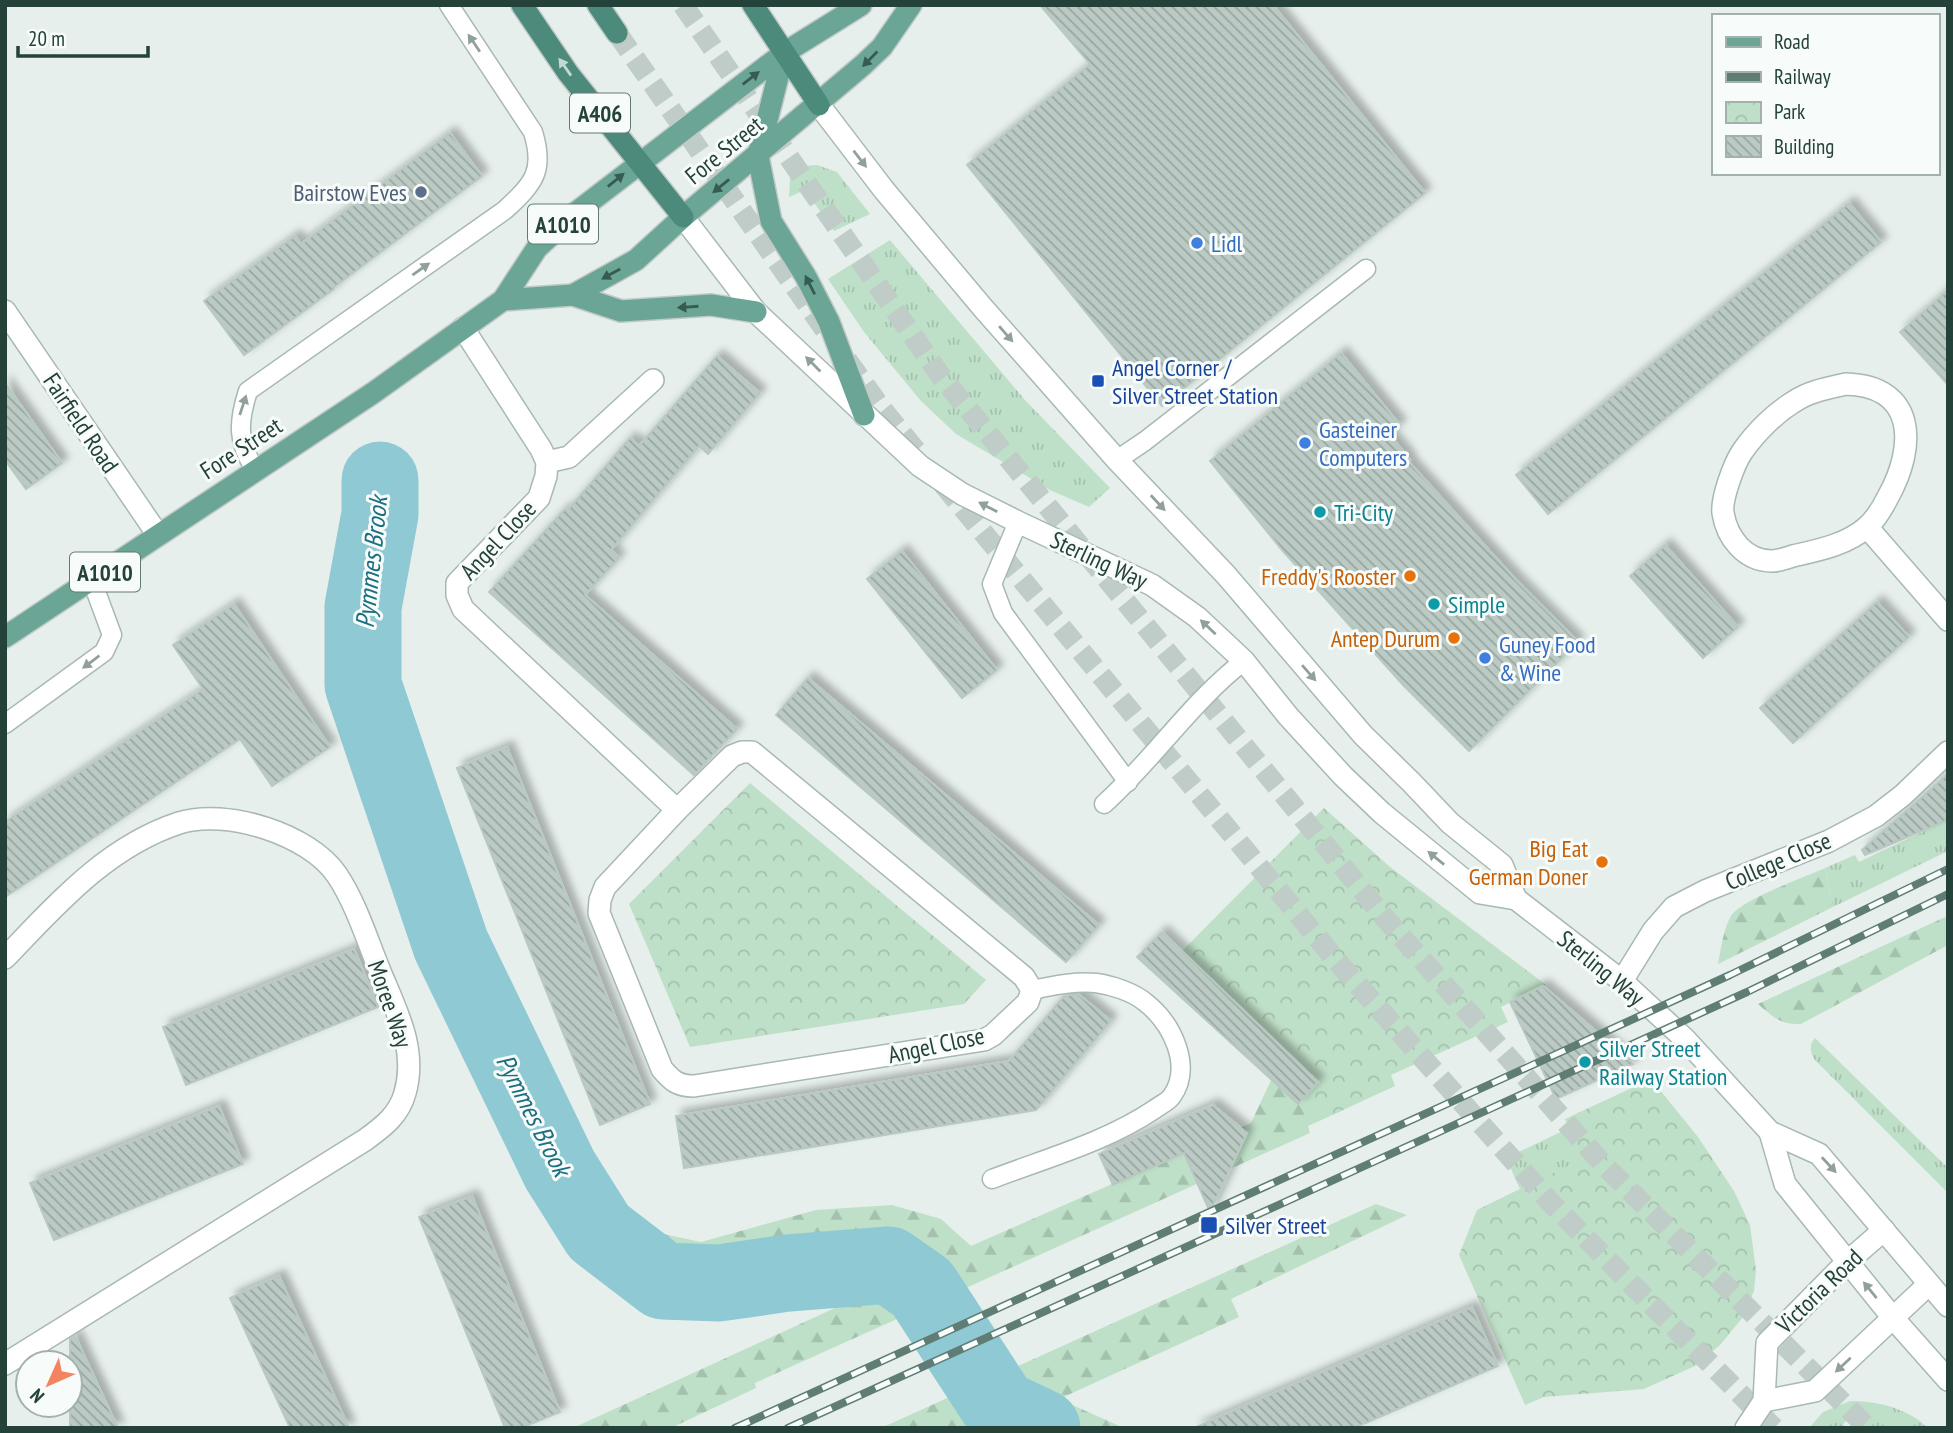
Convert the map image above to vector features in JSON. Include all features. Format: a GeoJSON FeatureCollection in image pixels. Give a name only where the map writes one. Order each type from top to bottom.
{"type":"FeatureCollection","features":[{"type":"Feature","properties":{"kind":"highway","name":"A406"},"geometry":{"type":"LineString","coordinates":[[522,5],[568,73],[683,217]]}},
{"type":"Feature","properties":{"kind":"highway"},"geometry":{"type":"LineString","coordinates":[[598,5],[617,33]]}},
{"type":"Feature","properties":{"kind":"highway"},"geometry":{"type":"LineString","coordinates":[[753,5],[819,104]]}},
{"type":"Feature","properties":{"kind":"main road","name":"Fore Street"},"geometry":{"type":"LineString","coordinates":[[5,637],[373,393],[502,300],[537,248],[574,214],[784,52],[861,5]]}},
{"type":"Feature","properties":{"kind":"main road","name":"Fore Street"},"geometry":{"type":"LineString","coordinates":[[502,300],[573,295],[636,260],[882,47],[911,5]]}},
{"type":"Feature","properties":{"kind":"main road"},"geometry":{"type":"LineString","coordinates":[[784,52],[758,156],[771,221],[806,277],[829,322],[864,415]]}},
{"type":"Feature","properties":{"kind":"main road"},"geometry":{"type":"LineString","coordinates":[[573,295],[621,311],[711,304],[756,312]]}},
{"type":"Feature","properties":{"kind":"street","name":"Sterling Way"},"geometry":{"type":"LineString","coordinates":[[819,104],[902,211],[1117,460],[1226,575],[1363,735],[1450,823],[1502,865],[1516,899]]}},
{"type":"Feature","properties":{"kind":"street","name":"Sterling Way"},"geometry":{"type":"LineString","coordinates":[[683,217],[756,312],[920,466],[962,494],[1152,585],[1197,617],[1244,661],[1288,716],[1343,776],[1382,813],[1480,893],[1516,899],[1622,981],[1686,1040],[1770,1132],[1819,1154],[1948,1306]]}},
{"type":"Feature","properties":{"kind":"street","name":"Fairfield Road"},"geometry":{"type":"LineString","coordinates":[[5,311],[158,535]]}},
{"type":"Feature","properties":{"kind":"street"},"geometry":{"type":"LineString","coordinates":[[463,328],[547,462],[569,457],[653,380]]}},
{"type":"Feature","properties":{"kind":"street"},"geometry":{"type":"LineString","coordinates":[[1846,384],[1863,384],[1892,400],[1903,416],[1907,438],[1905,459],[1899,478],[1881,510],[1867,527],[1828,548],[1772,561],[1754,557],[1736,545],[1723,512],[1731,475],[1741,454],[1761,429],[1797,399],[1846,384]]}},
{"type":"Feature","properties":{"kind":"street","name":"Angel Close"},"geometry":{"type":"LineString","coordinates":[[547,462],[539,498],[457,583],[457,595],[463,609],[677,810]]}},
{"type":"Feature","properties":{"kind":"street"},"geometry":{"type":"LineString","coordinates":[[1867,527],[1948,620]]}},
{"type":"Feature","properties":{"kind":"street","name":"Angel Close"},"geometry":{"type":"LineString","coordinates":[[752,752],[1024,977],[1032,990],[1028,1002],[984,1040],[683,1086],[672,1082],[662,1069],[600,913],[600,900],[606,887],[677,810],[732,756],[752,752]]}},
{"type":"Feature","properties":{"kind":"street","name":"College Close"},"geometry":{"type":"LineString","coordinates":[[1622,981],[1653,931],[1674,907],[1705,891],[1829,841],[1876,816],[1903,795],[1948,752]]}},
{"type":"Feature","properties":{"kind":"street","name":"Moree Way"},"geometry":{"type":"LineString","coordinates":[[5,958],[90,873],[120,851],[151,834],[181,822],[218,818],[253,824],[281,834],[316,853],[336,873],[352,902],[406,1035],[410,1066],[405,1095],[391,1122],[5,1364]]}},
{"type":"Feature","properties":{"kind":"street","name":"Sterling Way"},"geometry":{"type":"LineString","coordinates":[[1770,1132],[1785,1184],[1893,1318],[1948,1380]]}},
{"type":"Feature","properties":{"kind":"street","name":"Victoria Road"},"geometry":{"type":"LineString","coordinates":[[1764,1401],[1767,1343],[1847,1262],[1884,1230]]}},
{"type":"Feature","properties":{"kind":"street"},"geometry":{"type":"LineString","coordinates":[[1746,1428],[1764,1401],[1815,1391],[1929,1284]]}},
{"type":"Feature","properties":{"kind":"lane"},"geometry":{"type":"LineString","coordinates":[[255,470],[244,452],[239,417],[248,391],[505,209],[528,189],[537,172],[538,150],[533,132],[449,5]]}},
{"type":"Feature","properties":{"kind":"lane"},"geometry":{"type":"LineString","coordinates":[[1117,460],[1145,442],[1366,269]]}},
{"type":"Feature","properties":{"kind":"lane"},"geometry":{"type":"LineString","coordinates":[[1018,522],[992,584],[1003,613],[1128,782]]}},
{"type":"Feature","properties":{"kind":"lane"},"geometry":{"type":"LineString","coordinates":[[5,724],[104,652],[112,635],[92,581]]}},
{"type":"Feature","properties":{"kind":"lane"},"geometry":{"type":"LineString","coordinates":[[1104,804],[1128,782],[1212,687],[1244,661]]}},
{"type":"Feature","properties":{"kind":"lane"},"geometry":{"type":"LineString","coordinates":[[992,1179],[1106,1136],[1140,1119],[1171,1098],[1180,1080],[1181,1063],[1176,1043],[1146,1002],[1128,992],[1097,983],[1032,990]]}},
{"type":"Feature","properties":{"kind":"green space"},"geometry":{"type":"Polygon","coordinates":[[[817,165],[837,172],[870,214],[834,231],[805,190],[789,197],[790,178],[804,166],[817,165]]]}},
{"type":"Feature","properties":{"kind":"green space"},"geometry":{"type":"Polygon","coordinates":[[[890,240],[1025,400],[1110,488],[1089,507],[1050,490],[956,434],[921,401],[864,332],[828,279],[890,240]]]}},
{"type":"Feature","properties":{"kind":"green space"},"geometry":{"type":"Polygon","coordinates":[[[390,630],[397,713],[501,1004],[596,1204],[621,1225],[701,1242],[816,1210],[892,1205],[941,1219],[971,1246],[1251,1123],[1285,1050],[1182,951],[1330,1073],[1343,1110],[1308,1126],[1310,1133],[755,1383],[756,1388],[671,1428],[573,1428],[861,1296],[781,1292],[697,1301],[645,1294],[584,1258],[499,1124],[389,870],[364,767],[346,634],[390,630]]]}},
{"type":"Feature","properties":{"kind":"green space"},"geometry":{"type":"Polygon","coordinates":[[[750,783],[986,980],[964,1004],[690,1047],[629,904],[750,783]]]}},
{"type":"Feature","properties":{"kind":"green space"},"geometry":{"type":"Polygon","coordinates":[[[1324,808],[1390,867],[1546,985],[1501,1007],[1508,1022],[1391,1075],[1395,1086],[1317,1122],[1285,1050],[1182,951],[1324,808]]]}},
{"type":"Feature","properties":{"kind":"green space"},"geometry":{"type":"Polygon","coordinates":[[[1948,820],[1948,851],[1833,907],[1825,868],[1855,855],[1859,862],[1948,820]]]}},
{"type":"Feature","properties":{"kind":"green space"},"geometry":{"type":"Polygon","coordinates":[[[1825,868],[1833,907],[1718,964],[1726,927],[1737,910],[1760,896],[1825,868]]]}},
{"type":"Feature","properties":{"kind":"green space"},"geometry":{"type":"Polygon","coordinates":[[[1945,917],[1948,920],[1948,945],[1801,1024],[1778,1019],[1758,1004],[1945,917]]]}},
{"type":"Feature","properties":{"kind":"green space"},"geometry":{"type":"Polygon","coordinates":[[[1815,1038],[1948,1168],[1948,1193],[1814,1059],[1811,1048],[1815,1038]]]}},
{"type":"Feature","properties":{"kind":"green space"},"geometry":{"type":"Polygon","coordinates":[[[1651,1079],[1698,1137],[1734,1191],[1750,1225],[1756,1270],[1754,1291],[1743,1317],[1721,1344],[1697,1365],[1644,1389],[1544,1397],[1525,1405],[1459,1255],[1477,1210],[1582,1159],[1565,1119],[1651,1079]]]}},
{"type":"Feature","properties":{"kind":"green space"},"geometry":{"type":"Polygon","coordinates":[[[1569,1128],[1584,1163],[1477,1210],[1520,1189],[1506,1158],[1569,1128]]]}},
{"type":"Feature","properties":{"kind":"green space"},"geometry":{"type":"Polygon","coordinates":[[[1376,1204],[1407,1215],[1231,1299],[1239,1317],[1059,1399],[1124,1428],[881,1428],[1376,1204]]]}},
{"type":"Feature","properties":{"kind":"green space"},"geometry":{"type":"Polygon","coordinates":[[[1850,1401],[1892,1407],[1911,1415],[1928,1428],[1859,1427],[1849,1418],[1843,1424],[1845,1428],[1809,1428],[1823,1412],[1850,1401]]]}},
{"type":"Feature","properties":{"kind":"building","name":"Lidl"},"geometry":{"type":"Polygon","coordinates":[[[1040,5],[1273,5],[1425,193],[1162,406],[967,165],[1090,64],[1040,5]]]}},
{"type":"Feature","properties":{"kind":"building"},"geometry":{"type":"Polygon","coordinates":[[[450,133],[482,176],[244,355],[204,301],[295,236],[301,244],[450,133]]]}},
{"type":"Feature","properties":{"kind":"building"},"geometry":{"type":"Polygon","coordinates":[[[1849,203],[1881,242],[1548,514],[1516,475],[1849,203]]]}},
{"type":"Feature","properties":{"kind":"building"},"geometry":{"type":"Polygon","coordinates":[[[1948,290],[1948,385],[1900,332],[1948,290]]]}},
{"type":"Feature","properties":{"kind":"building"},"geometry":{"type":"Polygon","coordinates":[[[1341,353],[1400,425],[1389,434],[1410,460],[1408,461],[1517,581],[1578,642],[1469,751],[1404,686],[1282,550],[1210,461],[1341,353]]]}},
{"type":"Feature","properties":{"kind":"building"},"geometry":{"type":"Polygon","coordinates":[[[717,356],[760,393],[708,454],[699,446],[611,550],[619,558],[585,595],[737,729],[694,775],[489,592],[565,509],[567,511],[630,438],[639,446],[717,356]]]}},
{"type":"Feature","properties":{"kind":"building"},"geometry":{"type":"Polygon","coordinates":[[[5,383],[62,463],[26,489],[5,460],[5,383]]]}},
{"type":"Feature","properties":{"kind":"building"},"geometry":{"type":"Polygon","coordinates":[[[1665,545],[1738,627],[1703,658],[1630,576],[1665,545]]]}},
{"type":"Feature","properties":{"kind":"building"},"geometry":{"type":"Polygon","coordinates":[[[902,551],[997,670],[962,698],[867,579],[902,551]]]}},
{"type":"Feature","properties":{"kind":"building"},"geometry":{"type":"Polygon","coordinates":[[[1877,602],[1909,637],[1793,743],[1760,708],[1877,602]]]}},
{"type":"Feature","properties":{"kind":"building"},"geometry":{"type":"Polygon","coordinates":[[[234,604],[330,747],[272,786],[240,739],[5,897],[5,822],[203,689],[173,645],[234,604]]]}},
{"type":"Feature","properties":{"kind":"building"},"geometry":{"type":"Polygon","coordinates":[[[808,678],[1099,925],[1066,962],[776,715],[808,678]]]}},
{"type":"Feature","properties":{"kind":"building"},"geometry":{"type":"Polygon","coordinates":[[[507,747],[650,1104],[600,1125],[457,768],[507,747]]]}},
{"type":"Feature","properties":{"kind":"building"},"geometry":{"type":"Polygon","coordinates":[[[1948,774],[1948,820],[1865,855],[1862,850],[1948,774]]]}},
{"type":"Feature","properties":{"kind":"building"},"geometry":{"type":"Polygon","coordinates":[[[1162,932],[1318,1082],[1298,1104],[1137,957],[1162,932]]]}},
{"type":"Feature","properties":{"kind":"building"},"geometry":{"type":"Polygon","coordinates":[[[354,949],[378,1007],[186,1085],[163,1027],[354,949]]]}},
{"type":"Feature","properties":{"kind":"building","name":"Silver Street Railway Station"},"geometry":{"type":"Polygon","coordinates":[[[1543,986],[1633,1064],[1556,1099],[1510,1002],[1543,986]]]}},
{"type":"Feature","properties":{"kind":"building"},"geometry":{"type":"Polygon","coordinates":[[[1078,994],[1111,1021],[1036,1110],[684,1168],[676,1116],[1009,1061],[1064,996],[1078,994]]]}},
{"type":"Feature","properties":{"kind":"building"},"geometry":{"type":"Polygon","coordinates":[[[1213,1105],[1247,1133],[1210,1212],[1184,1153],[1113,1185],[1099,1154],[1213,1105]]]}},
{"type":"Feature","properties":{"kind":"building"},"geometry":{"type":"Polygon","coordinates":[[[219,1106],[243,1164],[54,1240],[30,1183],[219,1106]]]}},
{"type":"Feature","properties":{"kind":"building"},"geometry":{"type":"Polygon","coordinates":[[[472,1196],[560,1412],[521,1428],[505,1428],[419,1217],[472,1196]]]}},
{"type":"Feature","properties":{"kind":"building"},"geometry":{"type":"Polygon","coordinates":[[[279,1276],[349,1428],[290,1428],[230,1298],[279,1276]]]}},
{"type":"Feature","properties":{"kind":"building"},"geometry":{"type":"Polygon","coordinates":[[[1472,1307],[1498,1366],[1354,1428],[1194,1428],[1472,1307]]]}},
{"type":"Feature","properties":{"kind":"building"},"geometry":{"type":"Polygon","coordinates":[[[75,1336],[81,1349],[70,1349],[70,1339],[75,1336]]]}},
{"type":"Feature","properties":{"kind":"building"},"geometry":{"type":"Polygon","coordinates":[[[84,1355],[118,1428],[70,1428],[70,1419],[84,1419],[84,1355]]]}},
{"type":"Feature","properties":{"kind":"waterway","name":"Pymmes Brook"},"geometry":{"type":"LineString","coordinates":[[380,480],[380,514],[363,607],[363,685],[451,945],[560,1170],[599,1232],[663,1281],[719,1283],[788,1273],[889,1265],[922,1288],[1000,1408],[1042,1428]]}},
{"type":"Feature","properties":{"kind":"tunnel"},"geometry":{"type":"LineString","coordinates":[[683,5],[940,375],[1384,917],[1602,1163],[1868,1428]]}},
{"type":"Feature","properties":{"kind":"tunnel"},"geometry":{"type":"LineString","coordinates":[[617,33],[826,331]]}},
{"type":"Feature","properties":{"kind":"tunnel"},"geometry":{"type":"LineString","coordinates":[[847,360],[921,457]]}},
{"type":"Feature","properties":{"kind":"tunnel"},"geometry":{"type":"LineString","coordinates":[[943,484],[1335,959],[1550,1202],[1774,1428]]}},
{"type":"Feature","properties":{"kind":"railway"},"geometry":{"type":"LineString","coordinates":[[735,1428],[1730,975],[1948,869]]}},
{"type":"Feature","properties":{"kind":"railway"},"geometry":{"type":"LineString","coordinates":[[788,1428],[1747,992],[1948,894]]}},
{"type":"Feature","properties":{"kind":"place","name":"Bairstow Eves"},"geometry":{"type":"Point","coordinates":[421,192]}},
{"type":"Feature","properties":{"kind":"place","name":"Lidl"},"geometry":{"type":"Point","coordinates":[1197,243]}},
{"type":"Feature","properties":{"kind":"place","name":"Angel Corner / Silver Street Station"},"geometry":{"type":"Point","coordinates":[1098,381]}},
{"type":"Feature","properties":{"kind":"place","name":"Gasteiner Computers"},"geometry":{"type":"Point","coordinates":[1305,443]}},
{"type":"Feature","properties":{"kind":"place","name":"Tri-City"},"geometry":{"type":"Point","coordinates":[1320,512]}},
{"type":"Feature","properties":{"kind":"place","name":"Freddy's Rooster"},"geometry":{"type":"Point","coordinates":[1410,576]}},
{"type":"Feature","properties":{"kind":"place","name":"Simple"},"geometry":{"type":"Point","coordinates":[1434,604]}},
{"type":"Feature","properties":{"kind":"place","name":"Antep Durum"},"geometry":{"type":"Point","coordinates":[1454,638]}},
{"type":"Feature","properties":{"kind":"place","name":"Guney Food & Wine"},"geometry":{"type":"Point","coordinates":[1485,658]}},
{"type":"Feature","properties":{"kind":"place","name":"Big Eat German Doner"},"geometry":{"type":"Point","coordinates":[1602,862]}},
{"type":"Feature","properties":{"kind":"place","name":"Silver Street Railway Station"},"geometry":{"type":"Point","coordinates":[1585,1062]}},
{"type":"Feature","properties":{"kind":"place","name":"Silver Street"},"geometry":{"type":"Point","coordinates":[1209,1225]}}]}
